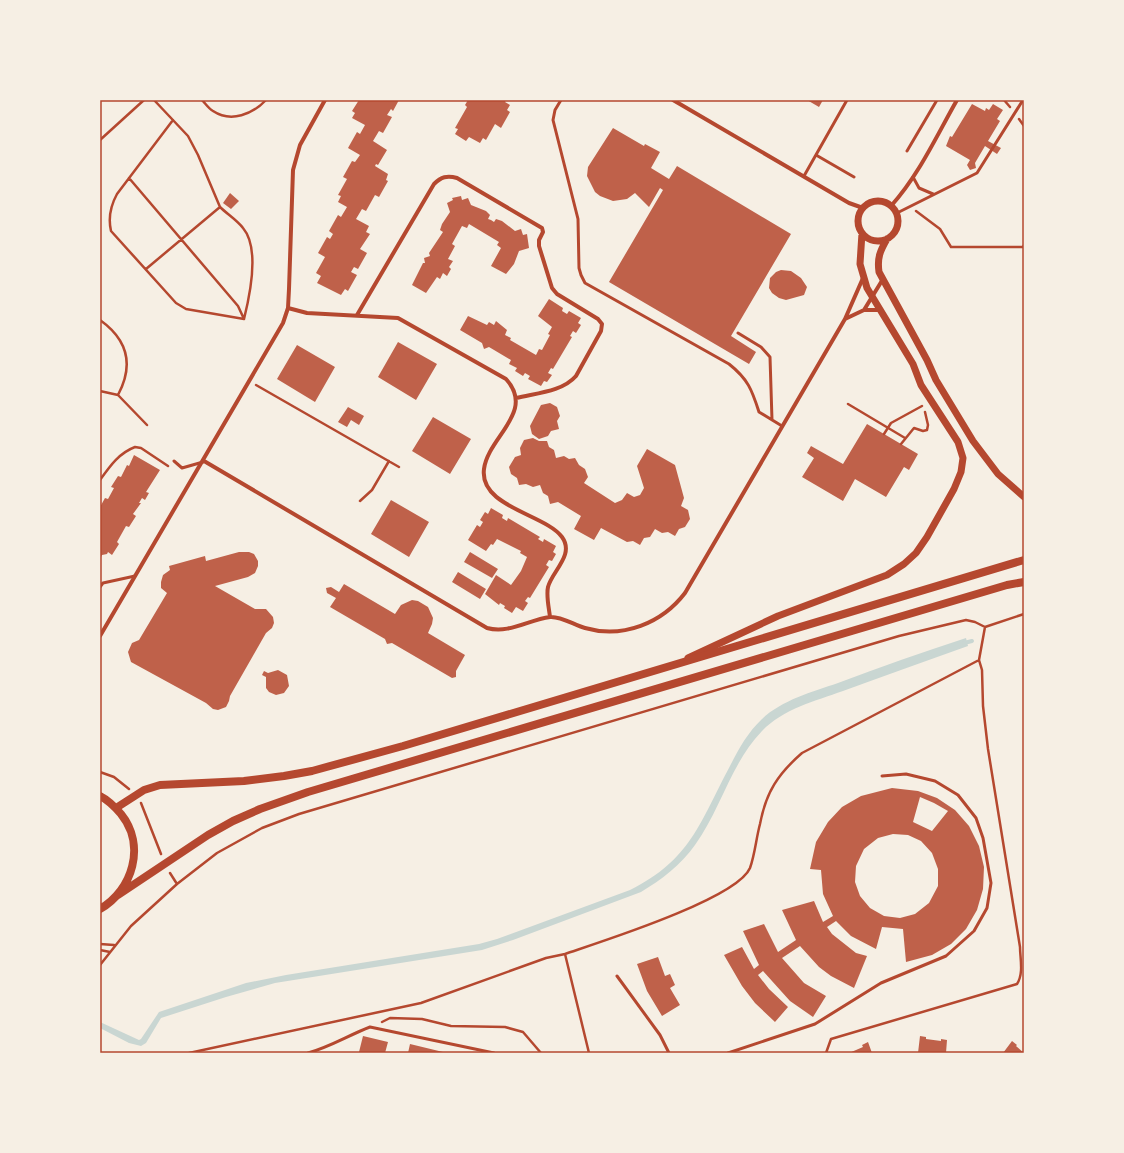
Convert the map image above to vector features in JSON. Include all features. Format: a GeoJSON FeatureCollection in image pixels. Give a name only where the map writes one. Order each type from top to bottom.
{"type":"FeatureCollection","features":[{"type":"Feature","properties":{"kind":"main road"},"geometry":{"type":"LineString","coordinates":[[116,808],[144,790],[160,785],[244,781],[312,771],[1024,560]]}},
{"type":"Feature","properties":{"kind":"main road"},"geometry":{"type":"LineString","coordinates":[[100,909],[118,895],[208,835],[233,821],[260,809],[308,792],[1023,581]]}},
{"type":"Feature","properties":{"kind":"main road"},"geometry":{"type":"LineString","coordinates":[[100,796],[116,808],[124,818],[134,844],[134,858],[126,884],[118,895]]}},
{"type":"Feature","properties":{"kind":"street"},"geometry":{"type":"LineString","coordinates":[[100,636],[204,461],[283,323],[288,308],[293,170],[300,145],[325,100]]}},
{"type":"Feature","properties":{"kind":"street"},"geometry":{"type":"LineString","coordinates":[[673,100],[848,203],[862,208]]}},
{"type":"Feature","properties":{"kind":"street"},"geometry":{"type":"LineString","coordinates":[[891,206],[902,194],[913,177],[957,100]]}},
{"type":"Feature","properties":{"kind":"street"},"geometry":{"type":"LineString","coordinates":[[357,315],[434,184],[445,176],[457,178],[542,228],[543,232],[539,240],[539,246],[552,288],[557,294],[598,319],[602,324],[601,331],[576,376],[571,382],[564,386],[516,398]]}},
{"type":"Feature","properties":{"kind":"street"},"geometry":{"type":"LineString","coordinates":[[674,664],[778,616],[887,575],[904,564],[916,553],[927,537],[954,489],[961,472],[963,458],[958,442],[924,391],[913,364],[863,278],[860,264],[862,233],[858,221],[862,208],[869,203],[876,201],[884,202],[891,206],[897,213],[898,226],[894,234],[887,239],[877,260],[879,272],[883,280],[927,360],[936,380],[973,441],[998,474],[1024,497]]}},
{"type":"Feature","properties":{"kind":"street"},"geometry":{"type":"LineString","coordinates":[[862,233],[874,240],[887,239]]}},
{"type":"Feature","properties":{"kind":"street"},"geometry":{"type":"LineString","coordinates":[[204,461],[488,628],[503,630],[550,617],[600,631],[619,631],[645,624],[668,612],[685,593],[845,319],[863,278]]}},
{"type":"Feature","properties":{"kind":"street"},"geometry":{"type":"LineString","coordinates":[[864,310],[883,280]]}},
{"type":"Feature","properties":{"kind":"street"},"geometry":{"type":"LineString","coordinates":[[288,308],[307,313],[393,316],[405,320],[506,379],[514,391],[516,398],[514,413],[486,463],[484,478],[487,486],[500,499],[556,532],[565,543],[566,553],[548,589],[550,617]]}},
{"type":"Feature","properties":{"kind":"street"},"geometry":{"type":"LineString","coordinates":[[845,319],[864,310],[881,310]]}},
{"type":"Feature","properties":{"kind":"lane"},"geometry":{"type":"LineString","coordinates":[[561,100],[555,110],[553,120],[578,219],[579,268],[585,283],[729,364],[741,373],[749,383],[759,412],[782,426]]}},
{"type":"Feature","properties":{"kind":"lane"},"geometry":{"type":"LineString","coordinates":[[804,176],[847,100]]}},
{"type":"Feature","properties":{"kind":"lane"},"geometry":{"type":"LineString","coordinates":[[907,151],[937,100]]}},
{"type":"Feature","properties":{"kind":"lane"},"geometry":{"type":"LineString","coordinates":[[897,213],[977,173],[1023,100]]}},
{"type":"Feature","properties":{"kind":"lane"},"geometry":{"type":"LineString","coordinates":[[816,155],[854,177]]}},
{"type":"Feature","properties":{"kind":"lane"},"geometry":{"type":"LineString","coordinates":[[913,177],[919,188],[934,194]]}},
{"type":"Feature","properties":{"kind":"lane"},"geometry":{"type":"LineString","coordinates":[[738,333],[761,347],[770,357],[772,420]]}},
{"type":"Feature","properties":{"kind":"lane"},"geometry":{"type":"LineString","coordinates":[[174,461],[182,468],[204,461]]}},
{"type":"Feature","properties":{"kind":"lane"},"geometry":{"type":"LineString","coordinates":[[100,587],[103,583],[135,576]]}},
{"type":"Feature","properties":{"kind":"lane"},"geometry":{"type":"LineString","coordinates":[[728,1053],[815,1024],[881,983],[946,956],[974,931],[987,908],[991,883],[983,838],[976,818],[958,795],[935,781],[906,774],[882,776]]}},
{"type":"Feature","properties":{"kind":"lane"},"geometry":{"type":"LineString","coordinates":[[617,976],[660,1035],[668,1053]]}},
{"type":"Feature","properties":{"kind":"lane"},"geometry":{"type":"LineString","coordinates":[[308,1053],[324,1048],[356,1032],[370,1028],[494,1053]]}},
{"type":"Feature","properties":{"kind":"path"},"geometry":{"type":"LineString","coordinates":[[100,140],[144,100]]}},
{"type":"Feature","properties":{"kind":"path"},"geometry":{"type":"LineString","coordinates":[[154,100],[188,136],[198,155],[220,207],[244,228],[251,244],[252,287],[244,319]]}},
{"type":"Feature","properties":{"kind":"path"},"geometry":{"type":"LineString","coordinates":[[202,100],[213,111],[226,116],[243,116],[260,106],[266,100]]}},
{"type":"Feature","properties":{"kind":"path"},"geometry":{"type":"LineString","coordinates":[[173,120],[112,202],[109,225],[111,231],[176,303],[186,310],[244,319]]}},
{"type":"Feature","properties":{"kind":"path"},"geometry":{"type":"LineString","coordinates":[[129,178],[238,306],[244,319]]}},
{"type":"Feature","properties":{"kind":"path"},"geometry":{"type":"LineString","coordinates":[[911,206],[920,216],[940,229],[951,247],[1024,246]]}},
{"type":"Feature","properties":{"kind":"path"},"geometry":{"type":"LineString","coordinates":[[146,269],[220,207]]}},
{"type":"Feature","properties":{"kind":"path"},"geometry":{"type":"LineString","coordinates":[[100,320],[110,327],[126,353],[126,380],[118,395]]}},
{"type":"Feature","properties":{"kind":"path"},"geometry":{"type":"LineString","coordinates":[[249,381],[399,467]]}},
{"type":"Feature","properties":{"kind":"path"},"geometry":{"type":"LineString","coordinates":[[100,391],[118,395],[147,425]]}},
{"type":"Feature","properties":{"kind":"path"},"geometry":{"type":"LineString","coordinates":[[848,404],[905,438]]}},
{"type":"Feature","properties":{"kind":"path"},"geometry":{"type":"LineString","coordinates":[[884,434],[891,423],[916,408],[923,406],[926,416],[927,430],[923,432],[914,428],[901,444]]}},
{"type":"Feature","properties":{"kind":"path"},"geometry":{"type":"LineString","coordinates":[[100,480],[111,464],[120,456],[135,447],[141,448],[172,469]]}},
{"type":"Feature","properties":{"kind":"path"},"geometry":{"type":"LineString","coordinates":[[360,500],[372,490],[389,461]]}},
{"type":"Feature","properties":{"kind":"path"},"geometry":{"type":"LineString","coordinates":[[985,628],[1024,614]]}},
{"type":"Feature","properties":{"kind":"path"},"geometry":{"type":"LineString","coordinates":[[100,965],[114,945],[131,926],[177,884],[218,853],[262,828],[299,814],[899,636],[966,620],[975,622],[985,628]]}},
{"type":"Feature","properties":{"kind":"path"},"geometry":{"type":"LineString","coordinates":[[826,1053],[831,1039],[1017,984],[1021,976],[1020,946],[988,749],[983,706],[982,670],[979,660],[985,628]]}},
{"type":"Feature","properties":{"kind":"path"},"geometry":{"type":"LineString","coordinates":[[189,1053],[421,1003],[546,958],[565,954],[684,912],[738,882],[749,870],[765,804],[774,782],[786,767],[802,753],[979,660]]}},
{"type":"Feature","properties":{"kind":"path"},"geometry":{"type":"LineString","coordinates":[[100,772],[114,777],[137,794],[165,865],[177,884]]}},
{"type":"Feature","properties":{"kind":"path"},"geometry":{"type":"LineString","coordinates":[[100,944],[114,945]]}},
{"type":"Feature","properties":{"kind":"path"},"geometry":{"type":"LineString","coordinates":[[100,950],[110,952]]}},
{"type":"Feature","properties":{"kind":"path"},"geometry":{"type":"LineString","coordinates":[[565,954],[589,1053]]}},
{"type":"Feature","properties":{"kind":"path"},"geometry":{"type":"LineString","coordinates":[[375,1028],[383,1020],[390,1018],[422,1019],[451,1026],[477,1028],[505,1027],[523,1032],[541,1053]]}},
{"type":"Feature","properties":{"kind":"shaded area"},"geometry":{"type":"Polygon","coordinates":[[[966,638],[968,646],[800,706],[770,723],[751,744],[742,757],[704,831],[695,845],[670,872],[641,892],[513,940],[482,950],[275,983],[226,997],[161,1018],[146,1043],[141,1046],[129,1043],[100,1028],[100,1022],[139,1040],[159,1012],[246,983],[286,975],[479,944],[497,939],[630,890],[651,878],[667,866],[681,852],[692,838],[744,741],[757,724],[770,712],[808,693],[966,638]]]}},
{"type":"Feature","properties":{"kind":"building"},"geometry":{"type":"Polygon","coordinates":[[[359,100],[399,100],[393,111],[391,109],[387,115],[392,117],[383,133],[379,131],[373,141],[387,150],[378,165],[376,164],[375,166],[388,174],[386,180],[388,181],[379,197],[375,195],[366,211],[362,209],[356,219],[369,226],[366,232],[370,234],[360,249],[367,253],[358,269],[354,267],[351,272],[357,275],[348,291],[345,289],[341,295],[317,283],[321,276],[316,273],[325,257],[318,253],[327,237],[330,239],[333,234],[329,231],[338,215],[341,217],[347,207],[338,202],[341,196],[338,195],[347,179],[343,177],[352,161],[355,162],[360,155],[348,148],[357,132],[360,134],[365,125],[352,118],[355,113],[352,111],[359,100]]]}},
{"type":"Feature","properties":{"kind":"building"},"geometry":{"type":"Polygon","coordinates":[[[468,100],[506,100],[505,102],[510,105],[507,110],[510,112],[501,128],[495,124],[486,140],[483,138],[480,143],[469,137],[466,141],[455,134],[458,129],[455,128],[467,107],[465,105],[468,100]]]}},
{"type":"Feature","properties":{"kind":"building"},"geometry":{"type":"Polygon","coordinates":[[[807,100],[823,100],[819,107],[807,100]]]}},
{"type":"Feature","properties":{"kind":"building"},"geometry":{"type":"Polygon","coordinates":[[[972,104],[985,111],[986,108],[989,110],[993,104],[1003,110],[997,119],[1000,121],[988,141],[1001,148],[997,154],[985,146],[975,163],[976,168],[970,170],[967,165],[970,160],[946,146],[950,136],[952,137],[972,104]]]}},
{"type":"Feature","properties":{"kind":"building"},"geometry":{"type":"Polygon","coordinates":[[[613,128],[644,146],[645,144],[660,152],[651,168],[669,179],[677,166],[791,234],[731,336],[756,352],[749,364],[609,282],[663,190],[660,188],[649,207],[635,193],[627,199],[613,201],[600,196],[595,192],[587,176],[588,167],[613,128]]]}},
{"type":"Feature","properties":{"kind":"building"},"geometry":{"type":"Polygon","coordinates":[[[230,193],[239,201],[231,209],[223,203],[230,193]]]}},
{"type":"Feature","properties":{"kind":"building"},"geometry":{"type":"Polygon","coordinates":[[[461,196],[462,200],[468,198],[471,205],[486,211],[490,215],[488,219],[494,222],[496,219],[502,221],[515,231],[521,229],[523,235],[527,234],[529,248],[519,251],[514,264],[506,274],[491,266],[501,248],[497,245],[499,242],[469,224],[467,228],[462,226],[452,244],[455,246],[448,259],[453,261],[449,267],[451,269],[447,276],[443,273],[440,279],[437,277],[426,293],[412,285],[423,263],[425,263],[424,258],[430,256],[429,253],[443,232],[440,230],[442,224],[450,212],[447,203],[453,200],[452,198],[461,196]]]}},
{"type":"Feature","properties":{"kind":"building"},"geometry":{"type":"Polygon","coordinates":[[[781,270],[791,271],[801,278],[807,287],[804,295],[786,300],[779,298],[772,293],[769,288],[770,278],[776,272],[781,270]]]}},
{"type":"Feature","properties":{"kind":"building"},"geometry":{"type":"Polygon","coordinates":[[[549,299],[563,308],[562,311],[567,314],[569,311],[581,318],[578,323],[581,325],[576,333],[573,331],[570,336],[572,337],[553,369],[551,368],[548,373],[552,375],[547,382],[544,381],[541,386],[528,379],[530,376],[525,373],[523,376],[515,371],[517,368],[509,364],[511,360],[489,347],[484,349],[482,343],[460,330],[468,316],[487,325],[489,322],[494,325],[496,321],[507,330],[505,335],[511,338],[510,340],[536,355],[539,349],[542,350],[550,335],[548,334],[552,327],[538,316],[549,299]]]}},
{"type":"Feature","properties":{"kind":"building"},"geometry":{"type":"Polygon","coordinates":[[[398,342],[437,364],[416,400],[378,377],[398,342]]]}},
{"type":"Feature","properties":{"kind":"building"},"geometry":{"type":"Polygon","coordinates":[[[297,345],[335,367],[315,402],[277,379],[297,345]]]}},
{"type":"Feature","properties":{"kind":"building"},"geometry":{"type":"Polygon","coordinates":[[[550,403],[557,407],[560,416],[557,421],[559,429],[551,431],[548,436],[539,439],[532,434],[530,426],[541,405],[550,403]]]}},
{"type":"Feature","properties":{"kind":"building"},"geometry":{"type":"Polygon","coordinates":[[[348,407],[364,416],[359,425],[351,420],[347,427],[338,422],[348,407]]]}},
{"type":"Feature","properties":{"kind":"building"},"geometry":{"type":"Polygon","coordinates":[[[433,417],[471,439],[450,474],[412,451],[433,417]]]}},
{"type":"Feature","properties":{"kind":"building"},"geometry":{"type":"Polygon","coordinates":[[[867,424],[918,454],[909,470],[904,467],[886,497],[855,479],[843,501],[802,477],[814,458],[807,453],[811,446],[843,464],[867,424]]]}},
{"type":"Feature","properties":{"kind":"building"},"geometry":{"type":"Polygon","coordinates":[[[533,438],[539,441],[547,441],[549,447],[554,450],[556,458],[564,456],[569,459],[575,458],[579,465],[585,469],[588,477],[584,483],[615,503],[622,500],[627,493],[634,497],[640,495],[644,488],[637,466],[647,449],[675,465],[684,498],[681,506],[688,510],[690,519],[685,527],[679,529],[675,536],[668,532],[662,533],[655,529],[650,537],[644,538],[640,545],[633,541],[627,542],[601,528],[594,540],[574,529],[581,516],[558,502],[550,504],[548,496],[543,493],[540,485],[533,487],[526,484],[519,485],[517,478],[511,474],[509,467],[515,457],[521,455],[520,448],[524,440],[533,438]]]}},
{"type":"Feature","properties":{"kind":"building"},"geometry":{"type":"Polygon","coordinates":[[[134,455],[160,470],[146,492],[149,493],[145,500],[142,498],[139,503],[141,503],[133,514],[136,516],[129,527],[126,526],[117,542],[119,544],[112,555],[108,552],[107,554],[102,555],[100,559],[100,507],[105,498],[108,499],[114,488],[111,487],[118,476],[121,477],[127,465],[129,466],[134,455]]]}},
{"type":"Feature","properties":{"kind":"building"},"geometry":{"type":"Polygon","coordinates":[[[391,500],[429,522],[409,557],[371,534],[391,500]]]}},
{"type":"Feature","properties":{"kind":"building"},"geometry":{"type":"Polygon","coordinates":[[[491,508],[503,515],[502,518],[507,521],[508,518],[540,537],[538,539],[543,542],[544,539],[556,546],[553,552],[556,554],[552,561],[549,560],[546,565],[549,567],[530,598],[528,597],[525,601],[528,603],[523,611],[516,607],[512,613],[504,608],[505,606],[500,603],[499,605],[485,594],[496,575],[511,585],[521,571],[527,557],[520,553],[521,551],[497,539],[486,551],[468,540],[477,525],[480,527],[483,522],[480,520],[485,512],[488,514],[491,508]]]}},
{"type":"Feature","properties":{"kind":"building"},"geometry":{"type":"Polygon","coordinates":[[[239,552],[249,552],[254,554],[258,561],[258,566],[255,573],[248,577],[215,586],[255,609],[266,609],[273,617],[274,623],[272,628],[266,633],[230,696],[226,707],[218,710],[213,709],[206,703],[131,662],[128,652],[132,643],[139,640],[167,593],[161,588],[161,582],[163,575],[170,570],[169,566],[205,556],[206,561],[239,552]]]}},
{"type":"Feature","properties":{"kind":"building"},"geometry":{"type":"Polygon","coordinates":[[[470,552],[498,569],[492,578],[464,562],[470,552]]]}},
{"type":"Feature","properties":{"kind":"building"},"geometry":{"type":"Polygon","coordinates":[[[458,572],[486,589],[480,599],[452,582],[458,572]]]}},
{"type":"Feature","properties":{"kind":"building"},"geometry":{"type":"Polygon","coordinates":[[[344,584],[395,614],[401,605],[412,600],[418,601],[428,607],[433,618],[428,633],[465,655],[456,671],[456,677],[452,678],[392,643],[387,644],[385,639],[330,607],[336,598],[327,593],[326,588],[331,587],[339,592],[344,584]]]}},
{"type":"Feature","properties":{"kind":"building"},"geometry":{"type":"Polygon","coordinates":[[[278,670],[287,675],[289,686],[284,693],[276,695],[269,692],[266,688],[266,677],[262,675],[264,671],[268,673],[278,670]]]}},
{"type":"Feature","properties":{"kind":"building"},"geometry":{"type":"Polygon","coordinates":[[[892,788],[918,791],[937,798],[955,810],[969,826],[979,846],[984,867],[983,889],[977,910],[966,929],[951,944],[932,955],[906,962],[903,929],[882,927],[876,949],[851,936],[836,921],[827,927],[832,934],[856,953],[867,956],[854,988],[831,976],[819,967],[800,946],[782,958],[804,983],[826,996],[813,1017],[790,1001],[763,971],[758,975],[769,989],[788,1007],[775,1022],[755,1003],[742,986],[724,955],[742,947],[754,969],[759,965],[743,931],[764,924],[778,952],[796,940],[782,910],[814,901],[823,922],[833,916],[823,894],[821,870],[810,869],[816,842],[828,822],[842,807],[861,796],[892,788]],[[920,797],[913,822],[932,831],[948,811],[920,797]],[[893,834],[878,838],[864,849],[856,866],[855,882],[860,896],[870,908],[884,916],[900,918],[915,914],[929,903],[938,886],[938,869],[932,853],[921,841],[908,835],[893,834]]]}},
{"type":"Feature","properties":{"kind":"building"},"geometry":{"type":"Polygon","coordinates":[[[658,957],[665,976],[670,974],[675,985],[670,988],[680,1005],[662,1016],[647,991],[637,964],[658,957]]]}},
{"type":"Feature","properties":{"kind":"building"},"geometry":{"type":"Polygon","coordinates":[[[363,1036],[388,1042],[385,1053],[359,1052],[363,1036]]]}},
{"type":"Feature","properties":{"kind":"building"},"geometry":{"type":"Polygon","coordinates":[[[920,1036],[926,1037],[926,1039],[941,1041],[941,1039],[947,1040],[946,1053],[918,1053],[920,1036]]]}},
{"type":"Feature","properties":{"kind":"building"},"geometry":{"type":"Polygon","coordinates":[[[1012,1041],[1017,1045],[1016,1046],[1024,1053],[1003,1053],[1012,1041]]]}},
{"type":"Feature","properties":{"kind":"building"},"geometry":{"type":"Polygon","coordinates":[[[868,1042],[872,1053],[849,1053],[863,1047],[862,1045],[868,1042]]]}},
{"type":"Feature","properties":{"kind":"building"},"geometry":{"type":"Polygon","coordinates":[[[410,1044],[443,1052],[443,1053],[408,1053],[410,1044]]]}},
{"type":"Feature","properties":{"kind":"waterway"},"geometry":{"type":"LineString","coordinates":[[964,643],[972,641]]}}]}
